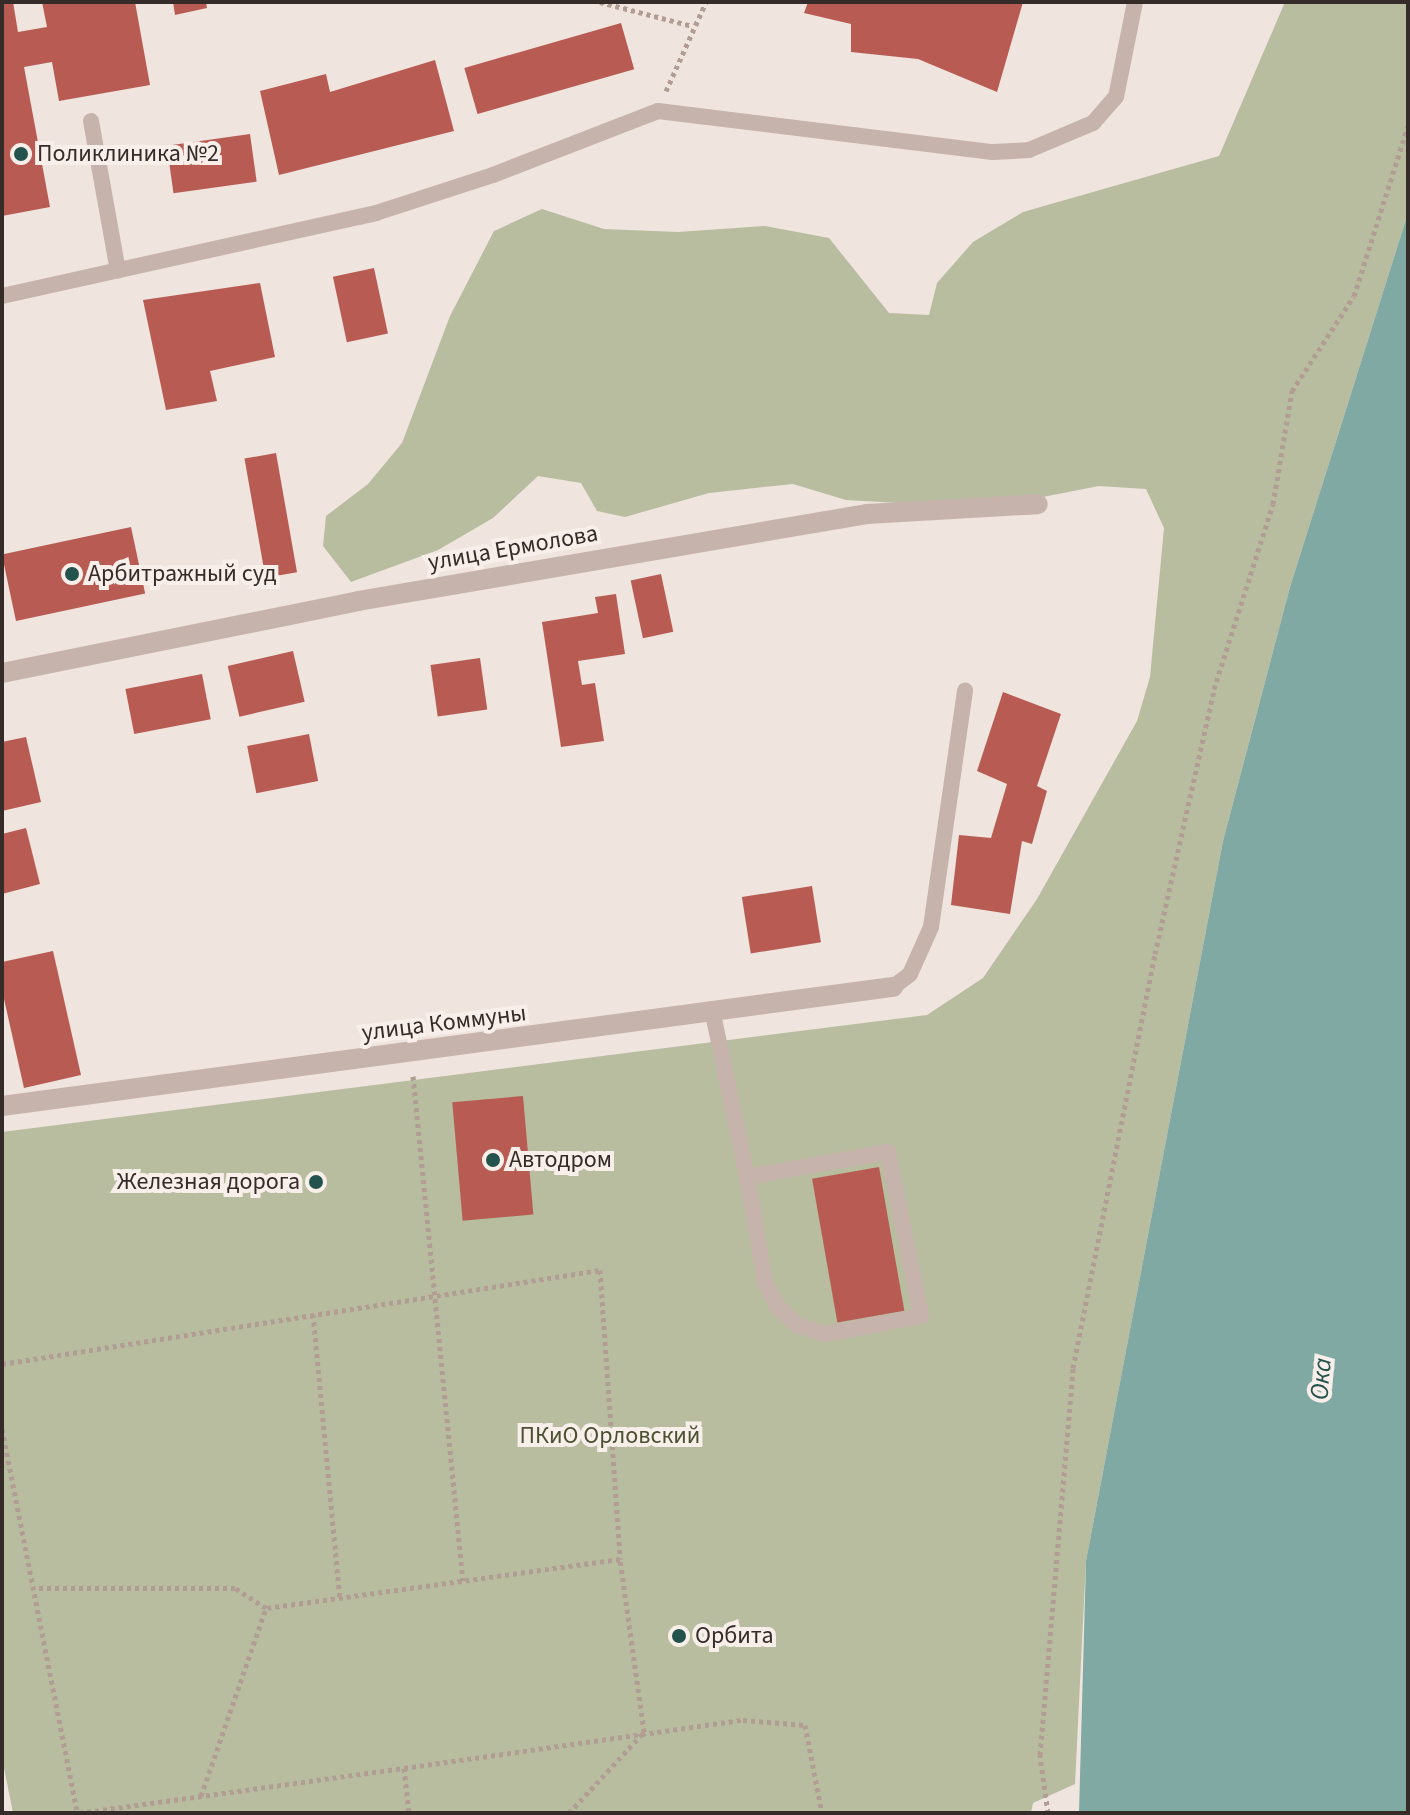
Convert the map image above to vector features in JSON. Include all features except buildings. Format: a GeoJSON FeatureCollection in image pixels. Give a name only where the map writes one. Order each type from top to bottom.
{"type":"FeatureCollection","features":[{"type":"Feature","properties":{"kind":"street","name":"улица Ермолова"},"geometry":{"type":"LineString","coordinates":[[2,673],[358,601],[867,514],[1038,504]]}},
{"type":"Feature","properties":{"kind":"street","name":"улица Коммуны"},"geometry":{"type":"LineString","coordinates":[[2,1106],[713,1014],[893,987]]}},
{"type":"Feature","properties":{"kind":"lane"},"geometry":{"type":"LineString","coordinates":[[2,296],[376,213],[493,175],[658,111],[993,152],[1029,150],[1093,123],[1116,97],[1135,2]]}},
{"type":"Feature","properties":{"kind":"lane"},"geometry":{"type":"LineString","coordinates":[[91,121],[118,271]]}},
{"type":"Feature","properties":{"kind":"lane"},"geometry":{"type":"LineString","coordinates":[[893,987],[910,974],[931,927],[965,690]]}},
{"type":"Feature","properties":{"kind":"lane"},"geometry":{"type":"LineString","coordinates":[[713,1014],[765,1282],[777,1306],[797,1325],[825,1334],[921,1316],[888,1152],[747,1177]]}},
{"type":"Feature","properties":{"kind":"path"},"geometry":{"type":"LineString","coordinates":[[600,2],[692,26]]}},
{"type":"Feature","properties":{"kind":"path"},"geometry":{"type":"LineString","coordinates":[[658,111],[692,26],[706,2]]}},
{"type":"Feature","properties":{"kind":"path"},"geometry":{"type":"LineString","coordinates":[[1048,1813],[1040,1755],[1073,1368],[1155,954],[1214,689],[1273,504],[1292,391],[1354,296],[1408,126]]}},
{"type":"Feature","properties":{"kind":"path"},"geometry":{"type":"LineString","coordinates":[[411,1053],[463,1581]]}},
{"type":"Feature","properties":{"kind":"path"},"geometry":{"type":"LineString","coordinates":[[2,1364],[600,1270],[620,1559],[644,1732]]}},
{"type":"Feature","properties":{"kind":"path"},"geometry":{"type":"LineString","coordinates":[[313,1314],[340,1598]]}},
{"type":"Feature","properties":{"kind":"path"},"geometry":{"type":"LineString","coordinates":[[2,1429],[78,1813],[743,1720],[805,1725],[822,1813]]}},
{"type":"Feature","properties":{"kind":"path"},"geometry":{"type":"LineString","coordinates":[[35,1588],[235,1588],[266,1608],[620,1559]]}},
{"type":"Feature","properties":{"kind":"path"},"geometry":{"type":"LineString","coordinates":[[201,1796],[266,1608]]}},
{"type":"Feature","properties":{"kind":"path"},"geometry":{"type":"LineString","coordinates":[[569,1813],[644,1732]]}},
{"type":"Feature","properties":{"kind":"path"},"geometry":{"type":"LineString","coordinates":[[404,1768],[409,1813]]}},
{"type":"Feature","properties":{"kind":"green space","name":"ПКиО Орловский"},"geometry":{"type":"Polygon","coordinates":[[[1285,2],[1408,2],[1408,213],[1290,587],[1223,841],[1086,1561],[1075,1784],[1033,1803],[1031,1813],[13,1813],[2,1758],[2,1132],[927,1015],[983,978],[1037,899],[1137,721],[1150,677],[1164,528],[1146,489],[1099,486],[987,508],[846,500],[793,484],[709,493],[625,517],[597,511],[581,483],[538,476],[493,518],[438,550],[351,582],[323,546],[326,516],[368,484],[402,443],[450,316],[494,231],[542,209],[604,229],[678,232],[765,226],[829,238],[889,313],[929,315],[937,283],[973,242],[1023,212],[1219,156],[1285,2]]]}},
{"type":"Feature","properties":{"kind":"water","name":"Ока"},"geometry":{"type":"Polygon","coordinates":[[[1408,213],[1408,1813],[1079,1813],[1086,1561],[1223,841],[1290,587],[1408,213]]]}},
{"type":"Feature","properties":{"kind":"place","name":"Поликлиника №2"},"geometry":{"type":"Point","coordinates":[21,154]}},
{"type":"Feature","properties":{"kind":"place","name":"Арбитражный суд"},"geometry":{"type":"Point","coordinates":[72,574]}},
{"type":"Feature","properties":{"kind":"place","name":"Автодром"},"geometry":{"type":"Point","coordinates":[493,1160]}},
{"type":"Feature","properties":{"kind":"place","name":"Железная дорога"},"geometry":{"type":"Point","coordinates":[316,1182]}},
{"type":"Feature","properties":{"kind":"place","name":"Орбита"},"geometry":{"type":"Point","coordinates":[679,1636]}}]}
